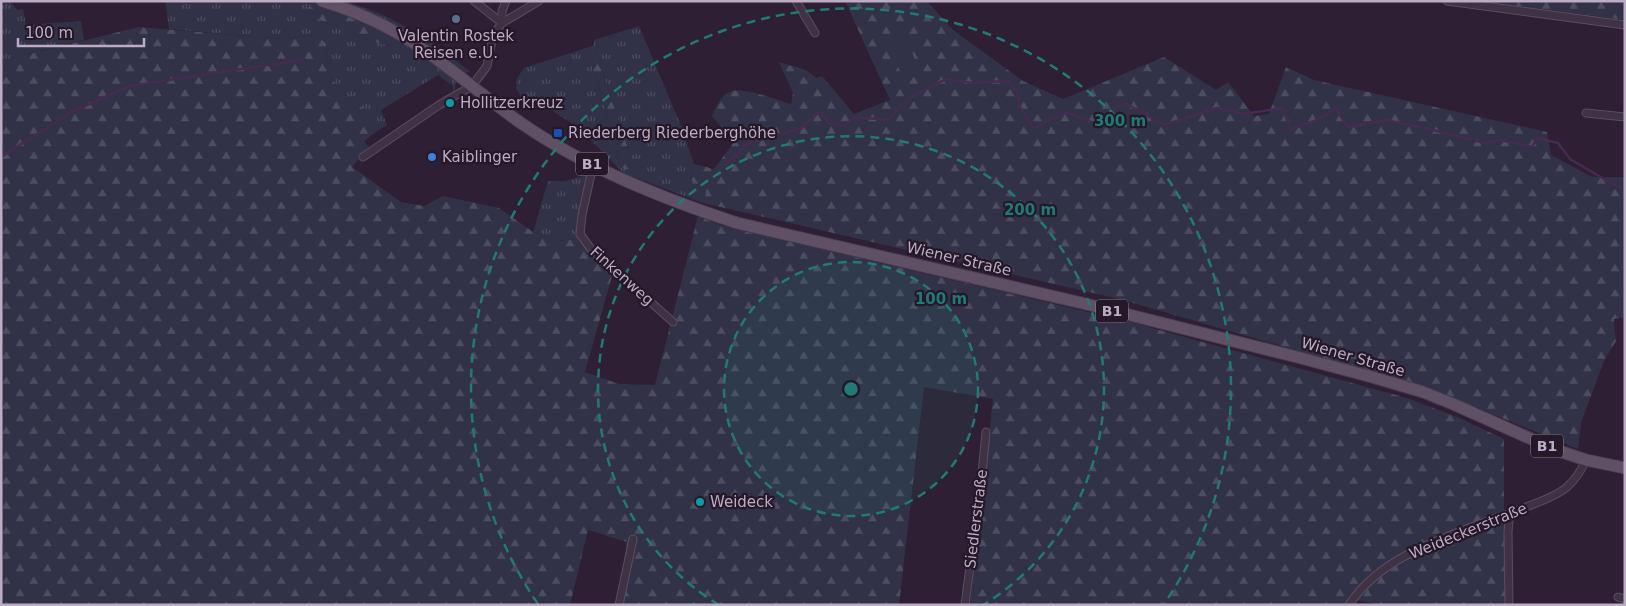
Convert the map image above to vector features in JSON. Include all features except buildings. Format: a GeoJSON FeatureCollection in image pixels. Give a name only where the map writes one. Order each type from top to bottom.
{"type":"FeatureCollection","features":[{"type":"Feature","properties":{"kind":"main road","name":"Wiener Straße"},"geometry":{"type":"LineString","coordinates":[[322,1],[358,13],[400,34],[427,51],[518,122],[564,150],[593,165],[685,205],[738,223],[1086,304],[1287,354],[1394,384],[1453,404],[1530,440],[1586,460],[1625,468]]}},
{"type":"Feature","properties":{"kind":"street"},"geometry":{"type":"LineString","coordinates":[[474,1],[502,23]]}},
{"type":"Feature","properties":{"kind":"street"},"geometry":{"type":"LineString","coordinates":[[502,23],[502,11],[506,1]]}},
{"type":"Feature","properties":{"kind":"street"},"geometry":{"type":"LineString","coordinates":[[363,157],[438,105],[472,86],[487,66],[493,35],[502,23],[539,1]]}},
{"type":"Feature","properties":{"kind":"street"},"geometry":{"type":"LineString","coordinates":[[796,1],[815,33]]}},
{"type":"Feature","properties":{"kind":"street"},"geometry":{"type":"LineString","coordinates":[[1447,1],[1625,25]]}},
{"type":"Feature","properties":{"kind":"street"},"geometry":{"type":"LineString","coordinates":[[1586,113],[1625,117]]}},
{"type":"Feature","properties":{"kind":"street","name":"Finkenweg"},"geometry":{"type":"LineString","coordinates":[[593,165],[582,215],[580,234],[591,250],[673,322]]}},
{"type":"Feature","properties":{"kind":"street","name":"Siedlerstraße"},"geometry":{"type":"LineString","coordinates":[[965,605],[986,432]]}},
{"type":"Feature","properties":{"kind":"street","name":"Weideckerstraße"},"geometry":{"type":"LineString","coordinates":[[1349,605],[1361,588],[1404,556],[1424,545],[1535,504],[1565,489],[1579,475],[1586,460]]}},
{"type":"Feature","properties":{"kind":"street"},"geometry":{"type":"LineString","coordinates":[[1509,605],[1508,532],[1512,513]]}},
{"type":"Feature","properties":{"kind":"street"},"geometry":{"type":"LineString","coordinates":[[619,605],[633,539]]}},
{"type":"Feature","properties":{"kind":"green space"},"geometry":{"type":"Polygon","coordinates":[[[1,1],[10,1],[17,10],[23,9],[26,25],[81,21],[84,40],[1,61],[1,1]]]}},
{"type":"Feature","properties":{"kind":"green space"},"geometry":{"type":"Polygon","coordinates":[[[165,1],[346,1],[381,14],[428,38],[469,71],[456,82],[453,93],[453,86],[438,75],[381,110],[387,125],[376,132],[372,119],[354,99],[339,93],[328,68],[326,43],[314,35],[283,39],[169,29],[165,1]],[[320,20],[330,25],[339,26],[370,41],[392,46],[394,39],[367,25],[320,20]]]}},
{"type":"Feature","properties":{"kind":"green space"},"geometry":{"type":"Polygon","coordinates":[[[845,1],[927,1],[953,30],[1023,81],[1063,99],[1164,57],[1216,90],[1228,82],[1254,116],[1269,114],[1286,67],[1314,80],[1547,132],[1551,155],[1592,177],[1625,177],[1625,317],[1614,319],[1616,341],[1604,361],[1581,423],[1578,449],[1434,390],[1119,299],[703,203],[706,193],[691,180],[694,164],[714,169],[734,142],[712,116],[717,106],[727,94],[736,91],[760,94],[791,104],[793,93],[779,62],[806,70],[816,78],[822,76],[854,114],[890,100],[845,1]]]}},
{"type":"Feature","properties":{"kind":"green space"},"geometry":{"type":"Polygon","coordinates":[[[1480,1],[1625,1],[1625,20],[1480,1]]]}},
{"type":"Feature","properties":{"kind":"green space"},"geometry":{"type":"Polygon","coordinates":[[[310,7],[343,15],[395,39],[392,46],[370,41],[339,26],[313,19],[307,9],[310,7]]]}},
{"type":"Feature","properties":{"kind":"green space"},"geometry":{"type":"Polygon","coordinates":[[[639,26],[682,128],[694,164],[691,180],[706,193],[703,203],[623,173],[573,124],[551,110],[522,99],[516,88],[517,78],[524,68],[589,47],[621,168],[628,149],[594,40],[639,26]]]}},
{"type":"Feature","properties":{"kind":"green space"},"geometry":{"type":"Polygon","coordinates":[[[139,27],[283,39],[314,35],[326,43],[328,68],[339,93],[354,99],[372,119],[376,132],[364,141],[369,147],[352,167],[401,202],[424,206],[443,196],[499,208],[533,232],[556,241],[579,239],[614,269],[585,372],[619,384],[655,385],[698,216],[723,226],[1130,322],[1407,398],[1457,417],[1504,439],[1506,605],[1380,605],[1353,599],[1347,605],[970,605],[993,399],[924,387],[899,605],[618,605],[627,542],[588,530],[570,605],[1,605],[1,61],[139,27]]]}},
{"type":"Feature","properties":{"kind":"green space"},"geometry":{"type":"Polygon","coordinates":[[[905,34],[918,68],[901,74],[888,41],[905,34]]]}},
{"type":"Feature","properties":{"kind":"green space"},"geometry":{"type":"Polygon","coordinates":[[[594,45],[628,149],[630,170],[621,168],[589,47],[594,45]]]}},
{"type":"Feature","properties":{"kind":"green space"},"geometry":{"type":"Polygon","coordinates":[[[587,175],[578,230],[579,239],[556,241],[533,232],[548,181],[565,181],[587,175]]]}},
{"type":"Feature","properties":{"kind":"waterway"},"geometry":{"type":"LineString","coordinates":[[1,157],[71,112],[130,86],[301,60]]}},
{"type":"Feature","properties":{"kind":"waterway"},"geometry":{"type":"LineString","coordinates":[[726,165],[747,144],[801,128],[820,111],[829,124],[845,125],[856,117],[888,120],[906,100],[946,79],[972,83],[1008,81],[1019,95],[1019,106],[1034,128],[1067,112],[1093,123],[1125,103],[1164,125],[1217,108],[1244,114],[1282,108],[1291,129],[1317,120],[1336,109],[1348,127],[1386,120],[1485,143],[1501,140],[1532,147],[1537,138],[1558,143],[1570,159],[1616,186],[1625,188]]}},
{"type":"Feature","properties":{"kind":"place","name":"Valentin Rostek Reisen e.U."},"geometry":{"type":"Point","coordinates":[456,19]}},
{"type":"Feature","properties":{"kind":"place","name":"Hollitzerkreuz"},"geometry":{"type":"Point","coordinates":[450,103]}},
{"type":"Feature","properties":{"kind":"place","name":"Riederberg Riederberghöhe"},"geometry":{"type":"Point","coordinates":[558,133]}},
{"type":"Feature","properties":{"kind":"place","name":"Kaiblinger"},"geometry":{"type":"Point","coordinates":[432,157]}},
{"type":"Feature","properties":{"kind":"place","name":"Weideck"},"geometry":{"type":"Point","coordinates":[700,502]}}]}
